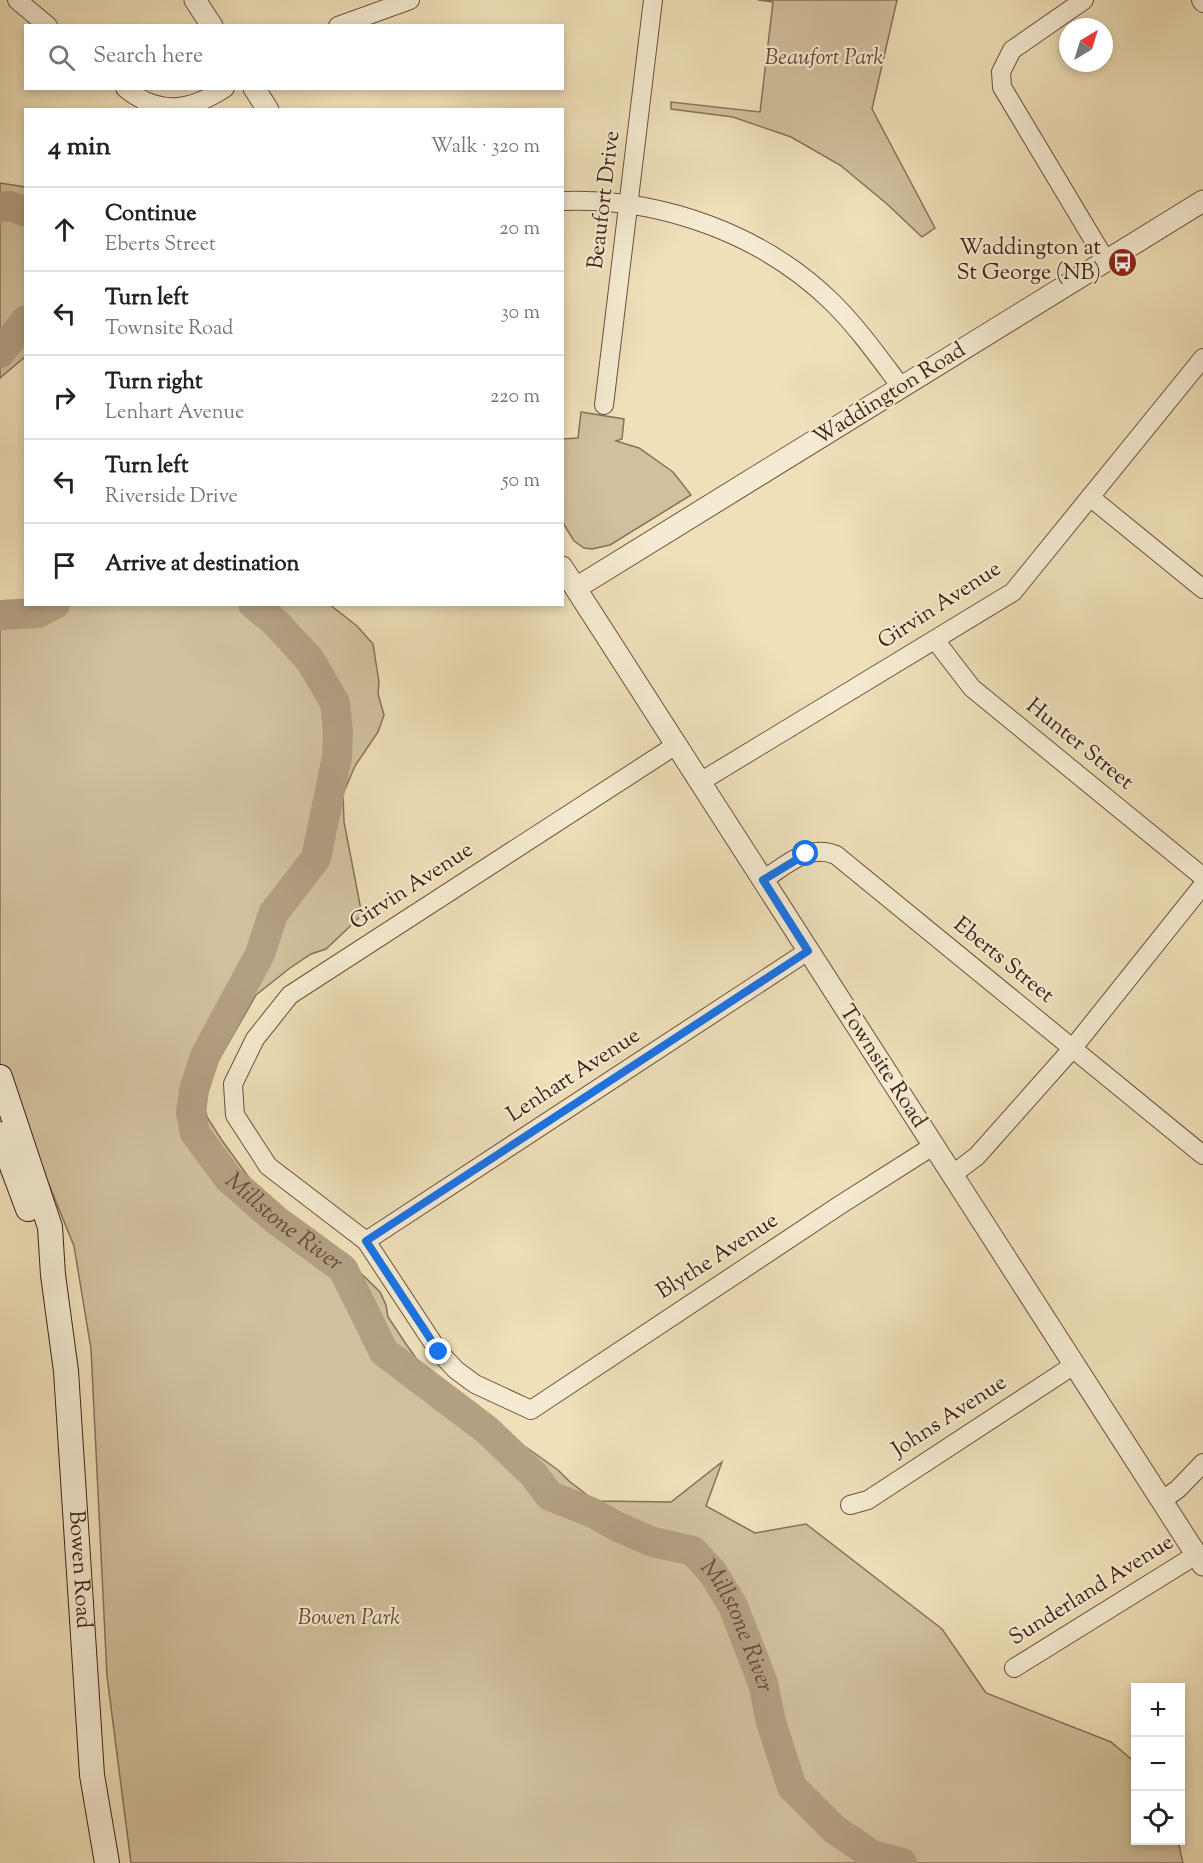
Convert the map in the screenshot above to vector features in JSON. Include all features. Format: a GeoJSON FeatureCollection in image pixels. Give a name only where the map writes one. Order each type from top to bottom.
{"type":"FeatureCollection","features":[{"type":"Feature","properties":{"kind":"main road","name":"Bowen Road"},"geometry":{"type":"LineString","coordinates":[[0,1077],[50,1227],[53,1275],[66,1371],[92,1775],[108,1863]]}},
{"type":"Feature","properties":{"kind":"main road","name":"Bowen Road"},"geometry":{"type":"LineString","coordinates":[[0,1134],[37,1238],[53,1275]]}},
{"type":"Feature","properties":{"kind":"street"},"geometry":{"type":"LineString","coordinates":[[17,0],[46,24]]}},
{"type":"Feature","properties":{"kind":"street"},"geometry":{"type":"LineString","coordinates":[[195,0],[211,24]]}},
{"type":"Feature","properties":{"kind":"street"},"geometry":{"type":"LineString","coordinates":[[344,24],[410,0]]}},
{"type":"Feature","properties":{"kind":"street","name":"Beaufort Drive"},"geometry":{"type":"LineString","coordinates":[[604,405],[653,0]]}},
{"type":"Feature","properties":{"kind":"street"},"geometry":{"type":"LineString","coordinates":[[1084,0],[1012,50],[1001,72],[1002,87],[1106,261]]}},
{"type":"Feature","properties":{"kind":"street"},"geometry":{"type":"LineString","coordinates":[[128,90],[147,104],[171,107],[194,105],[221,90]]}},
{"type":"Feature","properties":{"kind":"street"},"geometry":{"type":"LineString","coordinates":[[255,90],[267,108]]}},
{"type":"Feature","properties":{"kind":"street"},"geometry":{"type":"LineString","coordinates":[[564,201],[592,200],[628,204],[688,219],[730,233],[765,252],[800,274],[831,302],[855,326],[902,388]]}},
{"type":"Feature","properties":{"kind":"street","name":"Waddington Road"},"geometry":{"type":"LineString","coordinates":[[576,588],[1203,201]]}},
{"type":"Feature","properties":{"kind":"street","name":"Girvin Avenue"},"geometry":{"type":"LineString","coordinates":[[700,782],[1013,592],[1203,358]]}},
{"type":"Feature","properties":{"kind":"street"},"geometry":{"type":"LineString","coordinates":[[1090,497],[1203,589]]}},
{"type":"Feature","properties":{"kind":"street","name":"Townsite Road"},"geometry":{"type":"LineString","coordinates":[[564,570],[1199,1560]]}},
{"type":"Feature","properties":{"kind":"street","name":"Hunter Street"},"geometry":{"type":"LineString","coordinates":[[935,640],[972,688],[1203,877]]}},
{"type":"Feature","properties":{"kind":"street","name":"Girvin Avenue"},"geometry":{"type":"LineString","coordinates":[[366,1241],[268,1167],[235,1115],[232,1084],[255,1039],[290,995],[676,745]]}},
{"type":"Feature","properties":{"kind":"street","name":"Eberts Street"},"geometry":{"type":"LineString","coordinates":[[763,880],[806,854],[822,851],[836,855],[1203,1155]]}},
{"type":"Feature","properties":{"kind":"street"},"geometry":{"type":"LineString","coordinates":[[952,1175],[977,1156],[1072,1049],[1203,885]]}},
{"type":"Feature","properties":{"kind":"street","name":"Lenhart Avenue"},"geometry":{"type":"LineString","coordinates":[[366,1241],[808,951]]}},
{"type":"Feature","properties":{"kind":"street","name":"Blythe Avenue"},"geometry":{"type":"LineString","coordinates":[[366,1241],[439,1352],[456,1370],[475,1384],[531,1410],[933,1146]]}},
{"type":"Feature","properties":{"kind":"street","name":"Johns Avenue"},"geometry":{"type":"LineString","coordinates":[[850,1505],[868,1500],[1074,1365]]}},
{"type":"Feature","properties":{"kind":"street","name":"Sunderland Avenue"},"geometry":{"type":"LineString","coordinates":[[1161,1501],[1178,1489],[1203,1463]]}},
{"type":"Feature","properties":{"kind":"street","name":"Sunderland Avenue"},"geometry":{"type":"LineString","coordinates":[[1014,1668],[1199,1560]]}},
{"type":"Feature","properties":{"kind":"green space","name":"Beaufort Park"},"geometry":{"type":"Polygon","coordinates":[[[758,0],[897,0],[872,109],[935,228],[922,237],[840,165],[791,137],[733,117],[671,109],[671,102],[760,112],[773,2],[758,0]]]}},
{"type":"Feature","properties":{"kind":"green space"},"geometry":{"type":"Polygon","coordinates":[[[0,183],[24,187],[24,358],[0,378],[0,183]]]}},
{"type":"Feature","properties":{"kind":"green space"},"geometry":{"type":"Polygon","coordinates":[[[581,412],[624,419],[622,439],[616,441],[639,448],[673,472],[691,495],[610,545],[592,549],[584,548],[574,541],[564,525],[564,439],[578,438],[581,412]]]}},
{"type":"Feature","properties":{"kind":"green space","name":"Bowen Park"},"geometry":{"type":"Polygon","coordinates":[[[24,603],[24,606],[332,606],[357,626],[373,644],[379,682],[378,694],[384,715],[378,732],[355,766],[343,794],[344,822],[362,915],[326,949],[311,954],[256,995],[217,1063],[202,1097],[207,1117],[221,1139],[268,1204],[299,1230],[336,1249],[380,1292],[388,1317],[416,1358],[460,1403],[501,1426],[595,1501],[671,1502],[722,1462],[706,1506],[755,1533],[806,1524],[942,1629],[986,1693],[1111,1742],[1131,1759],[1131,1845],[1179,1845],[1183,1863],[131,1863],[107,1676],[91,1349],[74,1246],[10,1089],[0,1079],[0,610],[24,603]]]}},
{"type":"Feature","properties":{"kind":"waterway","name":"Millstone River"},"geometry":{"type":"LineString","coordinates":[[0,207],[10,206],[24,211]]}},
{"type":"Feature","properties":{"kind":"waterway","name":"Millstone River"},"geometry":{"type":"LineString","coordinates":[[0,353],[24,323]]}},
{"type":"Feature","properties":{"kind":"waterway","name":"Millstone River"},"geometry":{"type":"LineString","coordinates":[[0,615],[38,613],[51,606]]}},
{"type":"Feature","properties":{"kind":"waterway","name":"Millstone River"},"geometry":{"type":"LineString","coordinates":[[255,606],[276,623],[310,660],[335,703],[338,731],[337,757],[316,858],[273,914],[260,954],[205,1056],[194,1090],[191,1113],[195,1133],[228,1178],[276,1220],[343,1269],[384,1352],[487,1430],[533,1474],[550,1496],[591,1512],[653,1542],[693,1551],[713,1573],[733,1606],[763,1683],[771,1722],[792,1787],[834,1829],[872,1855],[902,1863]]}},
{"type":"Feature","properties":{"kind":"place","name":"Waddington at St George (NB)"},"geometry":{"type":"Point","coordinates":[1122,262]}},
{"type":"Feature","properties":{"kind":"route"},"geometry":{"type":"LineString","coordinates":[[439,1352],[366,1241],[808,951],[763,880],[806,854]]}}]}
